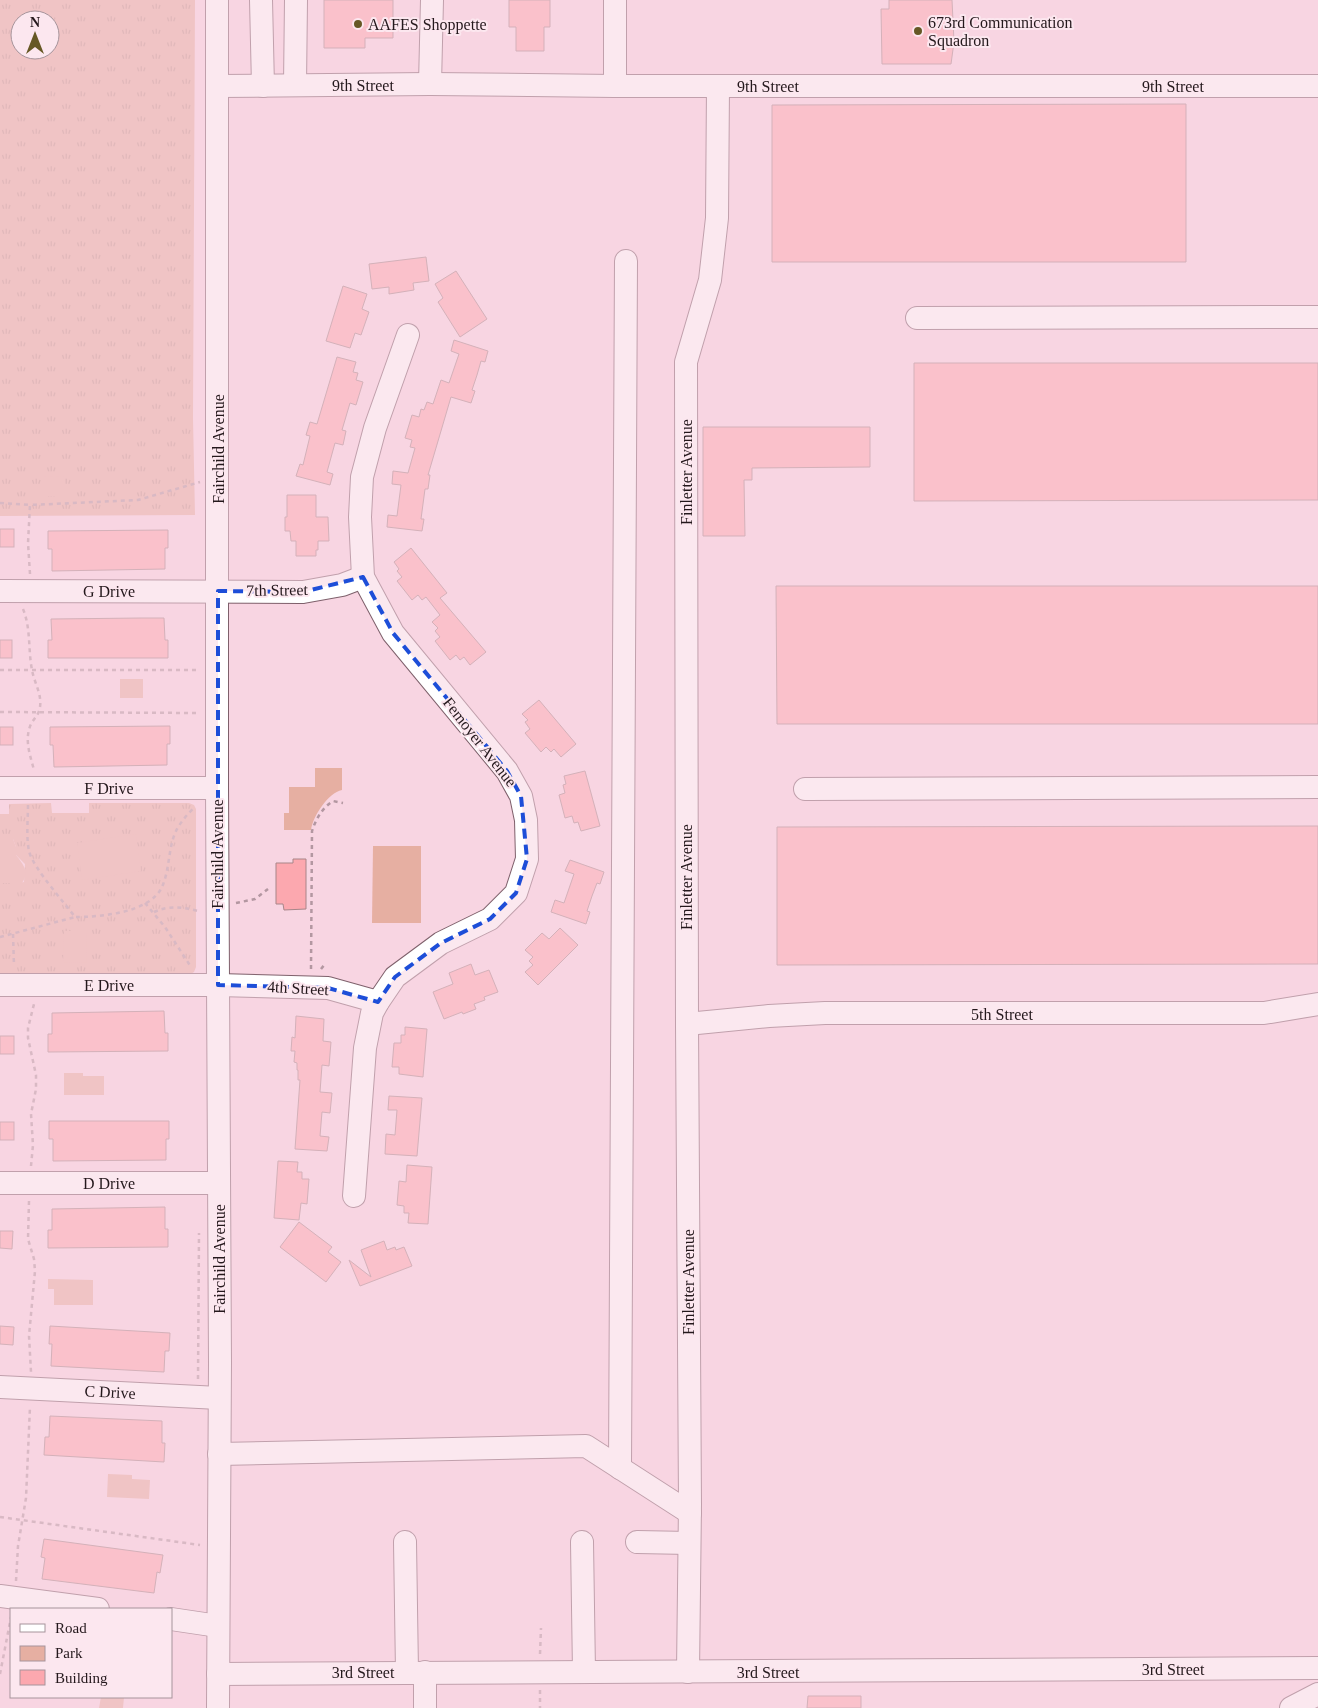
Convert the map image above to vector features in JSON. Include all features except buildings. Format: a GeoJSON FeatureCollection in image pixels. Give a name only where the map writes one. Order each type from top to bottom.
{"type":"FeatureCollection","features":[{"type":"Feature","properties":{"kind":"street","name":"Fairchild Avenue"},"geometry":{"type":"LineString","coordinates":[[217,0],[217,907],[220,1398],[218,1708]]}},
{"type":"Feature","properties":{"kind":"street"},"geometry":{"type":"LineString","coordinates":[[261,0],[263,86]]}},
{"type":"Feature","properties":{"kind":"street"},"geometry":{"type":"LineString","coordinates":[[295,85],[296,0]]}},
{"type":"Feature","properties":{"kind":"street"},"geometry":{"type":"LineString","coordinates":[[430,84],[432,0]]}},
{"type":"Feature","properties":{"kind":"street"},"geometry":{"type":"LineString","coordinates":[[615,0],[615,86]]}},
{"type":"Feature","properties":{"kind":"street","name":"9th Street"},"geometry":{"type":"LineString","coordinates":[[217,86],[430,84],[615,86],[1318,86]]}},
{"type":"Feature","properties":{"kind":"street","name":"Finletter Avenue"},"geometry":{"type":"LineString","coordinates":[[688,1672],[690,1513],[686,362],[710,280],[717,218],[718,86]]}},
{"type":"Feature","properties":{"kind":"street"},"geometry":{"type":"LineString","coordinates":[[620,1468],[626,261]]}},
{"type":"Feature","properties":{"kind":"street"},"geometry":{"type":"LineString","coordinates":[[917,318],[1318,317]]}},
{"type":"Feature","properties":{"kind":"street","name":"Femoyer Avenue"},"geometry":{"type":"LineString","coordinates":[[354,1196],[365,1048],[372,1013],[395,978],[441,944],[490,919],[516,893],[527,858],[526,820],[521,796],[507,771],[393,634],[363,577],[360,516],[362,477],[375,428],[408,335]]}},
{"type":"Feature","properties":{"kind":"street","name":"7th Street"},"geometry":{"type":"LineString","coordinates":[[218,591],[304,592],[342,585],[363,577]]}},
{"type":"Feature","properties":{"kind":"street","name":"G Drive"},"geometry":{"type":"LineString","coordinates":[[16,591],[218,591]]}},
{"type":"Feature","properties":{"kind":"street"},"geometry":{"type":"LineString","coordinates":[[804,789],[1318,787]]}},
{"type":"Feature","properties":{"kind":"street","name":"F Drive"},"geometry":{"type":"LineString","coordinates":[[0,788],[217,788]]}},
{"type":"Feature","properties":{"kind":"street","name":"E Drive"},"geometry":{"type":"LineString","coordinates":[[8,985],[218,985]]}},
{"type":"Feature","properties":{"kind":"street","name":"4th Street"},"geometry":{"type":"LineString","coordinates":[[218,985],[328,988],[378,1002]]}},
{"type":"Feature","properties":{"kind":"street","name":"5th Street"},"geometry":{"type":"LineString","coordinates":[[687,1024],[825,1013],[1264,1013],[1318,1004]]}},
{"type":"Feature","properties":{"kind":"street","name":"D Drive"},"geometry":{"type":"LineString","coordinates":[[0,1183],[218,1183]]}},
{"type":"Feature","properties":{"kind":"street","name":"C Drive"},"geometry":{"type":"LineString","coordinates":[[0,1386],[220,1398]]}},
{"type":"Feature","properties":{"kind":"street"},"geometry":{"type":"LineString","coordinates":[[219,1454],[586,1446],[690,1513]]}},
{"type":"Feature","properties":{"kind":"street"},"geometry":{"type":"LineString","coordinates":[[405,1542],[416,1672],[426,1708]]}},
{"type":"Feature","properties":{"kind":"street"},"geometry":{"type":"LineString","coordinates":[[582,1542],[584,1672]]}},
{"type":"Feature","properties":{"kind":"street"},"geometry":{"type":"LineString","coordinates":[[637,1542],[689,1543]]}},
{"type":"Feature","properties":{"kind":"street"},"geometry":{"type":"LineString","coordinates":[[9,1604],[80,1608]]}},
{"type":"Feature","properties":{"kind":"street"},"geometry":{"type":"LineString","coordinates":[[172,1619],[218,1626]]}},
{"type":"Feature","properties":{"kind":"street","name":"3rd Street"},"geometry":{"type":"LineString","coordinates":[[218,1674],[1318,1668]]}},
{"type":"Feature","properties":{"kind":"street"},"geometry":{"type":"LineString","coordinates":[[1291,1708],[1318,1694]]}},
{"type":"Feature","properties":{"kind":"path"},"geometry":{"type":"LineString","coordinates":[[0,503],[30,505],[138,500],[190,483],[218,481]]}},
{"type":"Feature","properties":{"kind":"path"},"geometry":{"type":"LineString","coordinates":[[30,505],[28,543],[16,591],[29,634],[32,670],[39,696],[39,712],[31,723],[28,734],[28,745],[36,777],[33,788],[28,838],[29,852],[33,864],[75,917]]}},
{"type":"Feature","properties":{"kind":"path"},"geometry":{"type":"LineString","coordinates":[[0,670],[199,670]]}},
{"type":"Feature","properties":{"kind":"path"},"geometry":{"type":"LineString","coordinates":[[0,712],[199,713]]}},
{"type":"Feature","properties":{"kind":"path"},"geometry":{"type":"LineString","coordinates":[[311,973],[312,831],[326,805],[333,801],[343,803]]}},
{"type":"Feature","properties":{"kind":"path"},"geometry":{"type":"LineString","coordinates":[[0,937],[75,917],[103,916],[131,910],[145,903],[158,894],[162,886],[176,831],[198,804]]}},
{"type":"Feature","properties":{"kind":"path"},"geometry":{"type":"LineString","coordinates":[[154,912],[178,906],[200,911],[255,899],[268,889]]}},
{"type":"Feature","properties":{"kind":"path"},"geometry":{"type":"LineString","coordinates":[[145,903],[154,912],[192,968]]}},
{"type":"Feature","properties":{"kind":"path"},"geometry":{"type":"LineString","coordinates":[[8,985],[13,934]]}},
{"type":"Feature","properties":{"kind":"path"},"geometry":{"type":"LineString","coordinates":[[0,1674],[26,1498],[31,1388],[29,1336],[35,1272],[27,1226],[33,1145],[31,1114],[36,1089],[36,1075],[28,1038],[28,1028],[38,985]]}},
{"type":"Feature","properties":{"kind":"path"},"geometry":{"type":"LineString","coordinates":[[194,1384],[199,1375],[199,1229]]}},
{"type":"Feature","properties":{"kind":"path"},"geometry":{"type":"LineString","coordinates":[[0,1518],[200,1545]]}},
{"type":"Feature","properties":{"kind":"highlighted area"},"geometry":{"type":"Polygon","coordinates":[[[363,577],[393,633],[507,771],[521,796],[527,859],[516,893],[490,919],[441,943],[395,977],[378,1002],[328,988],[218,985],[218,591],[303,592],[363,577]]]}},
{"type":"Feature","properties":{"kind":"green space"},"geometry":{"type":"Polygon","coordinates":[[[0,0],[195,0],[193,418],[195,515],[0,516],[0,0]]]}},
{"type":"Feature","properties":{"kind":"green space"},"geometry":{"type":"Polygon","coordinates":[[[44,476],[65,477],[65,496],[44,496],[44,476]]]}},
{"type":"Feature","properties":{"kind":"green space"},"geometry":{"type":"Polygon","coordinates":[[[120,679],[143,679],[143,698],[120,698],[120,679]]]}},
{"type":"Feature","properties":{"kind":"green space"},"geometry":{"type":"Polygon","coordinates":[[[315,768],[342,768],[342,790],[327,800],[322,806],[312,824],[311,830],[284,830],[284,813],[289,813],[289,787],[315,787],[315,768]]]}},
{"type":"Feature","properties":{"kind":"green space"},"geometry":{"type":"Polygon","coordinates":[[[51,803],[52,813],[89,813],[89,803],[189,803],[194,805],[196,809],[196,967],[194,972],[189,975],[0,975],[0,883],[24,882],[25,864],[16,855],[13,839],[0,839],[0,814],[9,814],[9,804],[51,803]]]}},
{"type":"Feature","properties":{"kind":"green space"},"geometry":{"type":"Polygon","coordinates":[[[136,834],[141,871],[82,880],[77,843],[136,834]]]}},
{"type":"Feature","properties":{"kind":"green space"},"geometry":{"type":"Polygon","coordinates":[[[0,839],[13,839],[16,855],[23,865],[25,872],[22,883],[0,883],[0,839]]]}},
{"type":"Feature","properties":{"kind":"green space"},"geometry":{"type":"Polygon","coordinates":[[[373,846],[421,846],[421,923],[372,923],[373,846]]]}},
{"type":"Feature","properties":{"kind":"green space"},"geometry":{"type":"Polygon","coordinates":[[[64,931],[87,931],[86,963],[63,962],[64,931]]]}},
{"type":"Feature","properties":{"kind":"green space"},"geometry":{"type":"Polygon","coordinates":[[[64,1073],[83,1073],[83,1076],[104,1076],[104,1095],[64,1095],[64,1073]]]}},
{"type":"Feature","properties":{"kind":"green space"},"geometry":{"type":"Polygon","coordinates":[[[48,1279],[93,1280],[93,1305],[54,1305],[54,1289],[48,1289],[48,1279]]]}},
{"type":"Feature","properties":{"kind":"green space"},"geometry":{"type":"Polygon","coordinates":[[[108,1474],[132,1475],[132,1479],[150,1480],[149,1499],[107,1497],[108,1474]]]}},
{"type":"Feature","properties":{"kind":"green space"},"geometry":{"type":"Polygon","coordinates":[[[101,1698],[124,1698],[123,1708],[99,1708],[101,1698]]]}},
{"type":"Feature","properties":{"kind":"place","name":"AAFES Shoppette"},"geometry":{"type":"Point","coordinates":[358,24]}},
{"type":"Feature","properties":{"kind":"place","name":"673rd Communication Squadron"},"geometry":{"type":"Point","coordinates":[918,31]}}]}
